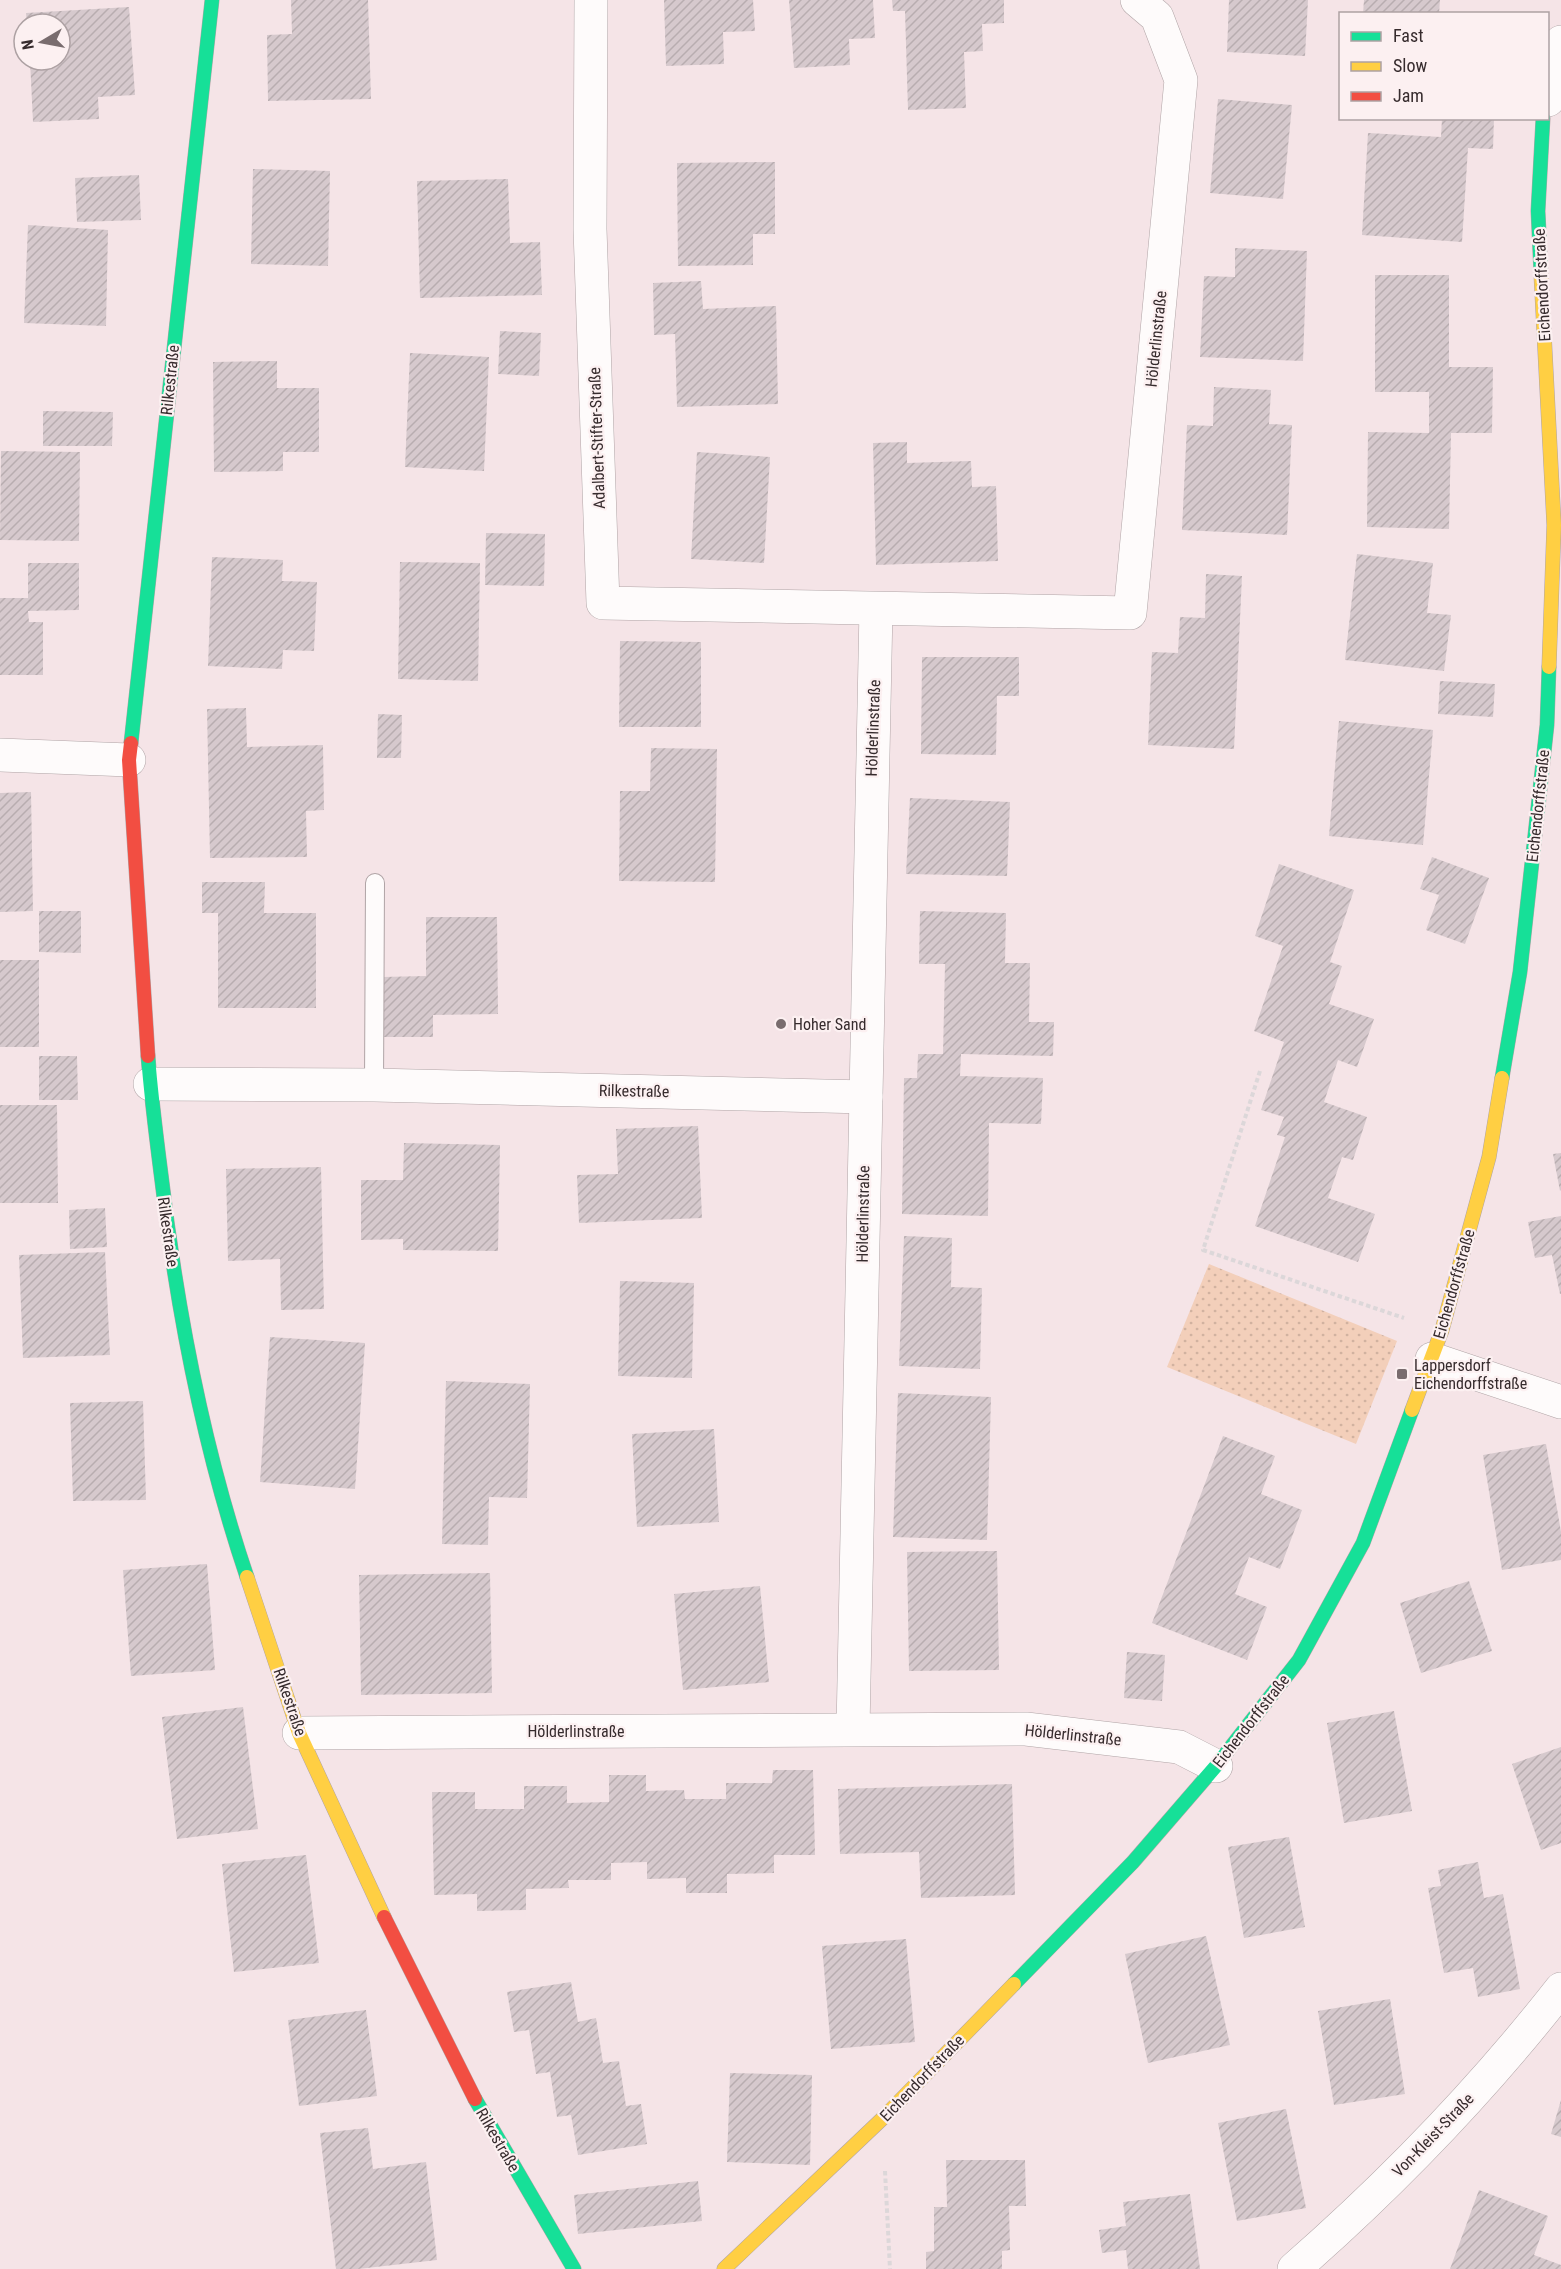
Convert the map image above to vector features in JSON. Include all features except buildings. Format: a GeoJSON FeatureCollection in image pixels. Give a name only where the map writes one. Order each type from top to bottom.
{"type":"FeatureCollection","features":[{"type":"Feature","properties":{"kind":"street","name":"Rilkestraße"},"geometry":{"type":"LineString","coordinates":[[212,0],[129,760],[150,1084],[169,1245],[196,1394],[231,1530],[299,1733],[399,1951],[477,2105],[574,2269]]}},
{"type":"Feature","properties":{"kind":"street","name":"Adalbert-Stifter-Straße"},"geometry":{"type":"LineString","coordinates":[[591,0],[590,229],[603,603],[876,609]]}},
{"type":"Feature","properties":{"kind":"street","name":"Hölderlinstraße"},"geometry":{"type":"LineString","coordinates":[[853,1729],[876,609],[1130,613],[1182,80],[1157,17],[1137,0]]}},
{"type":"Feature","properties":{"kind":"street"},"geometry":{"type":"LineString","coordinates":[[1549,96],[1561,42]]}},
{"type":"Feature","properties":{"kind":"street","name":"Eichendorffstraße"},"geometry":{"type":"LineString","coordinates":[[724,2269],[882,2119],[1133,1862],[1216,1766],[1299,1660],[1363,1544],[1437,1345],[1489,1157],[1520,972],[1547,725],[1554,525],[1538,211],[1543,120]]}},
{"type":"Feature","properties":{"kind":"street"},"geometry":{"type":"LineString","coordinates":[[0,755],[129,760]]}},
{"type":"Feature","properties":{"kind":"street","name":"Rilkestraße"},"geometry":{"type":"LineString","coordinates":[[150,1084],[374,1085],[866,1097]]}},
{"type":"Feature","properties":{"kind":"street"},"geometry":{"type":"LineString","coordinates":[[1437,1345],[1561,1402]]}},
{"type":"Feature","properties":{"kind":"street","name":"Hölderlinstraße"},"geometry":{"type":"LineString","coordinates":[[299,1733],[1026,1729],[1179,1746],[1216,1766]]}},
{"type":"Feature","properties":{"kind":"street","name":"Von-Kleist-Straße"},"geometry":{"type":"LineString","coordinates":[[1294,2269],[1340,2229],[1445,2125],[1519,2042],[1561,1989]]}},
{"type":"Feature","properties":{"kind":"lane"},"geometry":{"type":"LineString","coordinates":[[374,1085],[375,883]]}},
{"type":"Feature","properties":{"kind":"path"},"geometry":{"type":"LineString","coordinates":[[1260,1071],[1203,1250],[1437,1345]]}},
{"type":"Feature","properties":{"kind":"path"},"geometry":{"type":"LineString","coordinates":[[882,2119],[890,2269]]}},
{"type":"Feature","properties":{"kind":"shaded area"},"geometry":{"type":"Polygon","coordinates":[[[1209,1264],[1397,1341],[1356,1444],[1167,1367],[1209,1264]]]}},
{"type":"Feature","properties":{"kind":"traffic: fast"},"geometry":{"type":"LineString","coordinates":[[131,743],[212,0]]}},
{"type":"Feature","properties":{"kind":"traffic: fast"},"geometry":{"type":"LineString","coordinates":[[1541,274],[1538,211],[1543,120]]}},
{"type":"Feature","properties":{"kind":"traffic: fast"},"geometry":{"type":"LineString","coordinates":[[1502,1078],[1520,972],[1547,725],[1549,667]]}},
{"type":"Feature","properties":{"kind":"traffic: fast"},"geometry":{"type":"LineString","coordinates":[[148,1056],[167,1225],[184,1327],[217,1478],[247,1577]]}},
{"type":"Feature","properties":{"kind":"traffic: fast"},"geometry":{"type":"LineString","coordinates":[[1014,1984],[1133,1862],[1216,1766],[1299,1660],[1363,1543],[1412,1410]]}},
{"type":"Feature","properties":{"kind":"traffic: fast"},"geometry":{"type":"LineString","coordinates":[[475,2099],[574,2269]]}},
{"type":"Feature","properties":{"kind":"traffic: slow"},"geometry":{"type":"LineString","coordinates":[[1541,274],[1554,525],[1549,667]]}},
{"type":"Feature","properties":{"kind":"traffic: slow"},"geometry":{"type":"LineString","coordinates":[[1412,1410],[1442,1330],[1489,1157],[1502,1078]]}},
{"type":"Feature","properties":{"kind":"traffic: slow"},"geometry":{"type":"LineString","coordinates":[[247,1577],[299,1733],[384,1917]]}},
{"type":"Feature","properties":{"kind":"traffic: slow"},"geometry":{"type":"LineString","coordinates":[[724,2269],[882,2119],[1014,1984]]}},
{"type":"Feature","properties":{"kind":"traffic: jam"},"geometry":{"type":"LineString","coordinates":[[131,743],[129,760],[148,1056]]}},
{"type":"Feature","properties":{"kind":"traffic: jam"},"geometry":{"type":"LineString","coordinates":[[384,1917],[475,2099]]}},
{"type":"Feature","properties":{"kind":"place","name":"Hoher Sand"},"geometry":{"type":"Point","coordinates":[781,1024]}},
{"type":"Feature","properties":{"kind":"place","name":"Lappersdorf Eichendorffstraße"},"geometry":{"type":"Point","coordinates":[1402,1374]}}]}
